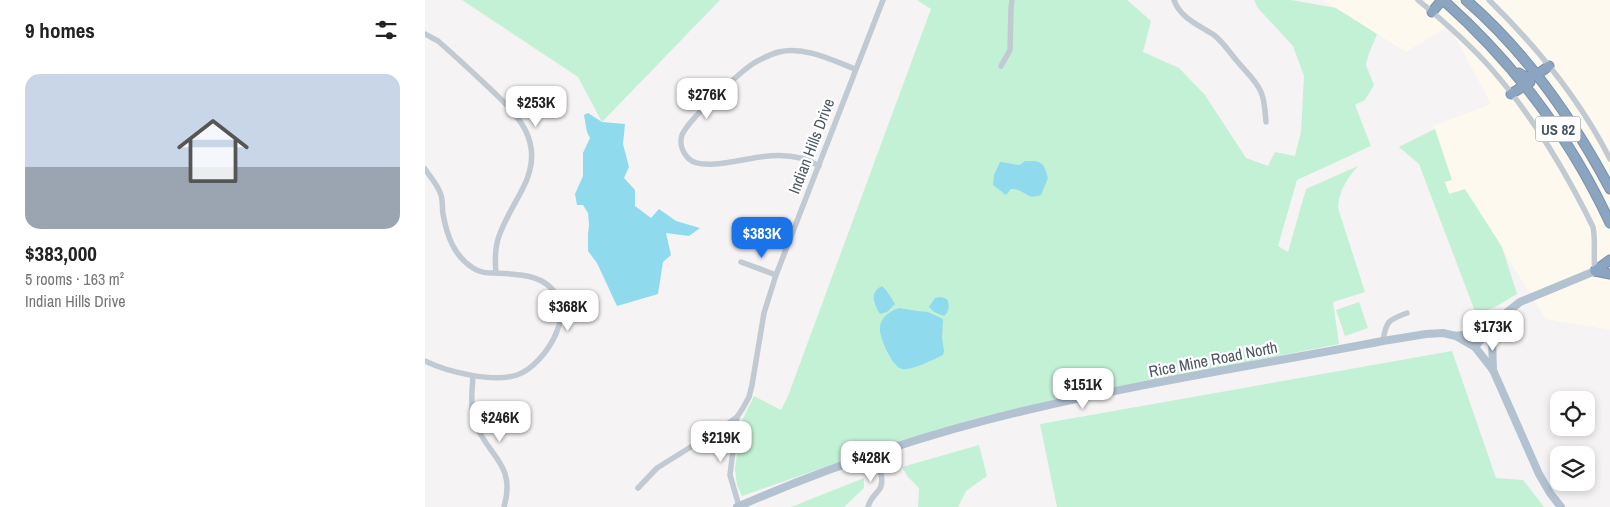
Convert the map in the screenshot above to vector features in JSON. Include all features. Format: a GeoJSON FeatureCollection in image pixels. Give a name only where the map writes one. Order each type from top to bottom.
{"type":"FeatureCollection","features":[{"type":"Feature","properties":{"kind":"highway"},"geometry":{"type":"LineString","coordinates":[[1432,12],[1442,0]]}},
{"type":"Feature","properties":{"kind":"highway","name":"US 82"},"geometry":{"type":"LineString","coordinates":[[1442,0],[1481,35],[1525,84],[1558,129],[1578,161],[1610,223]]}},
{"type":"Feature","properties":{"kind":"highway","name":"US 82"},"geometry":{"type":"LineString","coordinates":[[1466,0],[1504,37],[1550,93],[1590,153],[1610,189]]}},
{"type":"Feature","properties":{"kind":"highway"},"geometry":{"type":"LineString","coordinates":[[1509,65],[1525,77],[1530,78],[1549,66]]}},
{"type":"Feature","properties":{"kind":"highway"},"geometry":{"type":"LineString","coordinates":[[1511,94],[1531,81],[1536,82],[1550,93]]}},
{"type":"Feature","properties":{"kind":"highway"},"geometry":{"type":"LineString","coordinates":[[1595,270],[1610,260]]}},
{"type":"Feature","properties":{"kind":"highway"},"geometry":{"type":"LineString","coordinates":[[1595,270],[1609,272]]}},
{"type":"Feature","properties":{"kind":"main road","name":"Rice Mine Road North"},"geometry":{"type":"LineString","coordinates":[[738,507],[874,455],[973,424],[1040,408],[1383,341],[1443,333],[1456,336],[1474,333],[1496,321],[1520,302],[1595,270]]}},
{"type":"Feature","properties":{"kind":"main road","name":"Rice Mine Road North"},"geometry":{"type":"LineString","coordinates":[[1475,347],[1496,321]]}},
{"type":"Feature","properties":{"kind":"main road"},"geometry":{"type":"LineString","coordinates":[[1493,370],[1492,336],[1496,321]]}},
{"type":"Feature","properties":{"kind":"main road"},"geometry":{"type":"LineString","coordinates":[[1456,336],[1475,347],[1493,370],[1539,474],[1561,507]]}},
{"type":"Feature","properties":{"kind":"street","name":"Indian Hills Drive"},"geometry":{"type":"LineString","coordinates":[[738,507],[730,475],[737,417],[749,397],[764,313],[776,275],[883,0]]}},
{"type":"Feature","properties":{"kind":"street"},"geometry":{"type":"LineString","coordinates":[[1001,66],[1010,50],[1011,8],[1013,0]]}},
{"type":"Feature","properties":{"kind":"street"},"geometry":{"type":"LineString","coordinates":[[1174,0],[1177,8],[1186,17],[1225,45],[1256,82],[1264,99],[1266,122]]}},
{"type":"Feature","properties":{"kind":"street"},"geometry":{"type":"LineString","coordinates":[[1418,0],[1449,26],[1487,64],[1549,147],[1593,227],[1595,237],[1593,252],[1595,270]]}},
{"type":"Feature","properties":{"kind":"street"},"geometry":{"type":"LineString","coordinates":[[1489,0],[1549,66],[1583,113],[1610,159]]}},
{"type":"Feature","properties":{"kind":"street"},"geometry":{"type":"LineString","coordinates":[[425,34],[438,41],[505,102],[522,121],[530,144],[532,155],[531,167],[525,184],[497,241],[495,273]]}},
{"type":"Feature","properties":{"kind":"street"},"geometry":{"type":"LineString","coordinates":[[819,166],[802,159],[786,156],[761,156],[707,164],[695,162],[689,159],[682,149],[682,136],[688,125],[735,77],[755,62],[777,52],[808,52],[855,69]]}},
{"type":"Feature","properties":{"kind":"street"},"geometry":{"type":"LineString","coordinates":[[425,169],[437,184],[451,243],[460,259],[475,270],[485,273],[529,275],[541,280],[551,288],[558,298],[562,310],[561,322],[551,345],[530,368],[519,375],[507,378],[473,376],[435,366],[425,361]]}},
{"type":"Feature","properties":{"kind":"street"},"geometry":{"type":"LineString","coordinates":[[741,262],[776,275]]}},
{"type":"Feature","properties":{"kind":"street"},"geometry":{"type":"LineString","coordinates":[[1383,341],[1386,324],[1390,319],[1407,313]]}},
{"type":"Feature","properties":{"kind":"street"},"geometry":{"type":"LineString","coordinates":[[473,376],[472,412],[475,424],[481,435],[503,465],[507,490],[504,507]]}},
{"type":"Feature","properties":{"kind":"street"},"geometry":{"type":"LineString","coordinates":[[638,488],[667,460],[737,417]]}},
{"type":"Feature","properties":{"kind":"street"},"geometry":{"type":"LineString","coordinates":[[868,507],[870,500],[881,487],[882,478],[874,455]]}},
{"type":"Feature","properties":{"kind":"shaded area"},"geometry":{"type":"Polygon","coordinates":[[[1323,0],[1610,0],[1610,330],[1546,319],[1465,190],[1449,194],[1445,182],[1452,180],[1433,126],[1491,104],[1449,26],[1406,52],[1323,0]]]}},
{"type":"Feature","properties":{"kind":"green space"},"geometry":{"type":"Polygon","coordinates":[[[462,0],[720,0],[602,122],[578,77],[462,0]]]}},
{"type":"Feature","properties":{"kind":"green space"},"geometry":{"type":"Polygon","coordinates":[[[917,0],[1127,0],[1151,21],[1143,52],[1179,68],[1205,95],[1246,158],[1268,166],[1275,152],[1295,156],[1301,132],[1304,76],[1293,46],[1257,7],[1254,0],[1291,0],[1336,8],[1377,34],[1366,65],[1374,85],[1365,100],[1355,105],[1371,146],[1297,180],[1278,246],[1288,252],[1306,189],[1358,166],[1344,185],[1338,208],[1365,292],[1333,302],[1339,344],[1073,396],[981,417],[859,455],[742,496],[737,485],[735,469],[741,423],[754,396],[781,410],[788,396],[931,9],[917,0]]]}},
{"type":"Feature","properties":{"kind":"green space"},"geometry":{"type":"Polygon","coordinates":[[[1435,129],[1452,180],[1445,182],[1449,194],[1465,189],[1502,247],[1517,294],[1495,307],[1476,314],[1419,164],[1399,147],[1435,129]]]}},
{"type":"Feature","properties":{"kind":"green space"},"geometry":{"type":"Polygon","coordinates":[[[1359,302],[1368,328],[1345,336],[1336,310],[1359,302]]]}},
{"type":"Feature","properties":{"kind":"green space"},"geometry":{"type":"Polygon","coordinates":[[[1452,351],[1496,478],[1523,480],[1544,507],[1057,507],[1040,424],[1452,351]]]}},
{"type":"Feature","properties":{"kind":"green space"},"geometry":{"type":"Polygon","coordinates":[[[979,445],[987,476],[966,491],[958,507],[918,507],[919,488],[908,477],[902,467],[979,445]]]}},
{"type":"Feature","properties":{"kind":"green space"},"geometry":{"type":"Polygon","coordinates":[[[864,478],[864,488],[844,507],[791,507],[864,478]]]}},
{"type":"Feature","properties":{"kind":"water"},"geometry":{"type":"Polygon","coordinates":[[[588,113],[602,122],[625,124],[623,144],[629,167],[624,178],[635,190],[635,206],[651,218],[659,209],[676,221],[700,228],[689,236],[666,233],[671,255],[663,262],[658,294],[617,306],[597,263],[588,251],[588,213],[583,205],[577,205],[575,194],[583,176],[583,153],[590,138],[584,115],[588,113]]]}},
{"type":"Feature","properties":{"kind":"water"},"geometry":{"type":"Polygon","coordinates":[[[1025,161],[1041,163],[1045,168],[1048,178],[1041,195],[1031,197],[1018,190],[1011,189],[1006,195],[993,185],[994,175],[1000,162],[1020,165],[1025,161]]]}},
{"type":"Feature","properties":{"kind":"water"},"geometry":{"type":"Polygon","coordinates":[[[882,286],[895,304],[887,312],[880,314],[874,295],[882,286]]]}},
{"type":"Feature","properties":{"kind":"water"},"geometry":{"type":"Polygon","coordinates":[[[935,298],[947,299],[949,304],[949,308],[944,316],[934,312],[929,307],[935,298]]]}},
{"type":"Feature","properties":{"kind":"water"},"geometry":{"type":"Polygon","coordinates":[[[899,308],[928,312],[943,319],[943,355],[906,369],[898,367],[894,363],[883,343],[880,326],[887,314],[899,308]]]}}]}
